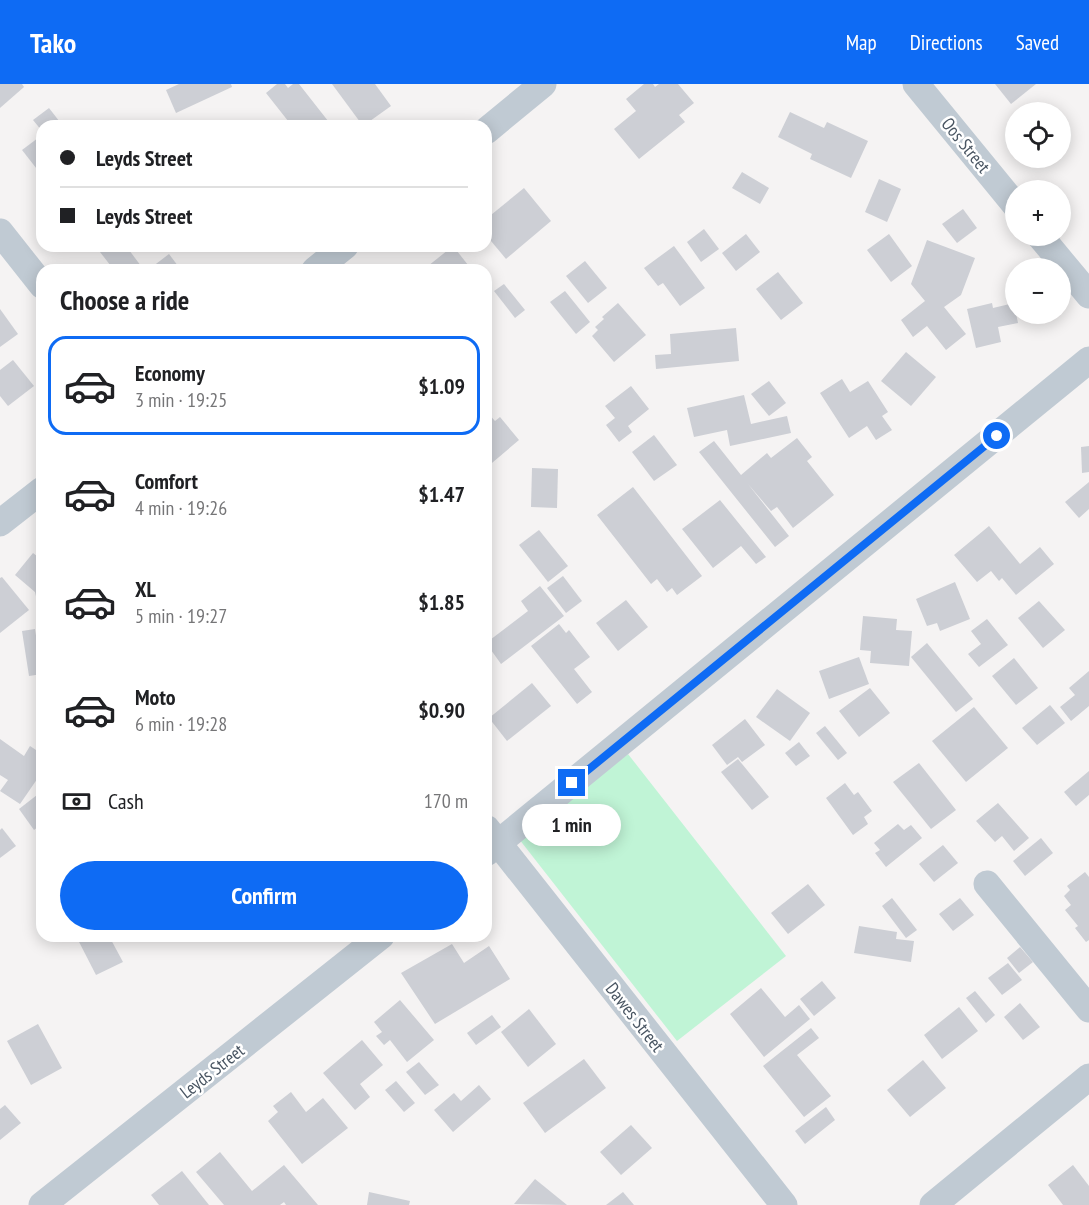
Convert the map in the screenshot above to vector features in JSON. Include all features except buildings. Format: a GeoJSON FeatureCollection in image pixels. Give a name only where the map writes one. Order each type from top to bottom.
{"type":"FeatureCollection","features":[{"type":"Feature","properties":{"kind":"street"},"geometry":{"type":"LineString","coordinates":[[492,126],[543,84]]}},
{"type":"Feature","properties":{"kind":"street","name":"Oos Street"},"geometry":{"type":"LineString","coordinates":[[916,84],[1005,193]]}},
{"type":"Feature","properties":{"kind":"street"},"geometry":{"type":"LineString","coordinates":[[0,232],[36,277]]}},
{"type":"Feature","properties":{"kind":"street"},"geometry":{"type":"LineString","coordinates":[[1048,246],[1089,295]]}},
{"type":"Feature","properties":{"kind":"street"},"geometry":{"type":"LineString","coordinates":[[322,264],[338,252]]}},
{"type":"Feature","properties":{"kind":"street"},"geometry":{"type":"LineString","coordinates":[[492,840],[1089,360]]}},
{"type":"Feature","properties":{"kind":"street"},"geometry":{"type":"LineString","coordinates":[[0,523],[36,495]]}},
{"type":"Feature","properties":{"kind":"street","name":"Dawes Street"},"geometry":{"type":"LineString","coordinates":[[492,844],[784,1205]]}},
{"type":"Feature","properties":{"kind":"street"},"geometry":{"type":"LineString","coordinates":[[987,884],[1089,1009]]}},
{"type":"Feature","properties":{"kind":"street","name":"Leyds Street"},"geometry":{"type":"LineString","coordinates":[[42,1205],[373,942]]}},
{"type":"Feature","properties":{"kind":"street"},"geometry":{"type":"LineString","coordinates":[[933,1205],[1089,1077]]}},
{"type":"Feature","properties":{"kind":"green space"},"geometry":{"type":"Polygon","coordinates":[[[628,754],[786,956],[677,1041],[519,839],[628,754]]]}},
{"type":"Feature","properties":{"kind":"route"},"geometry":{"type":"LineString","coordinates":[[572,783],[997,436]]}}]}
